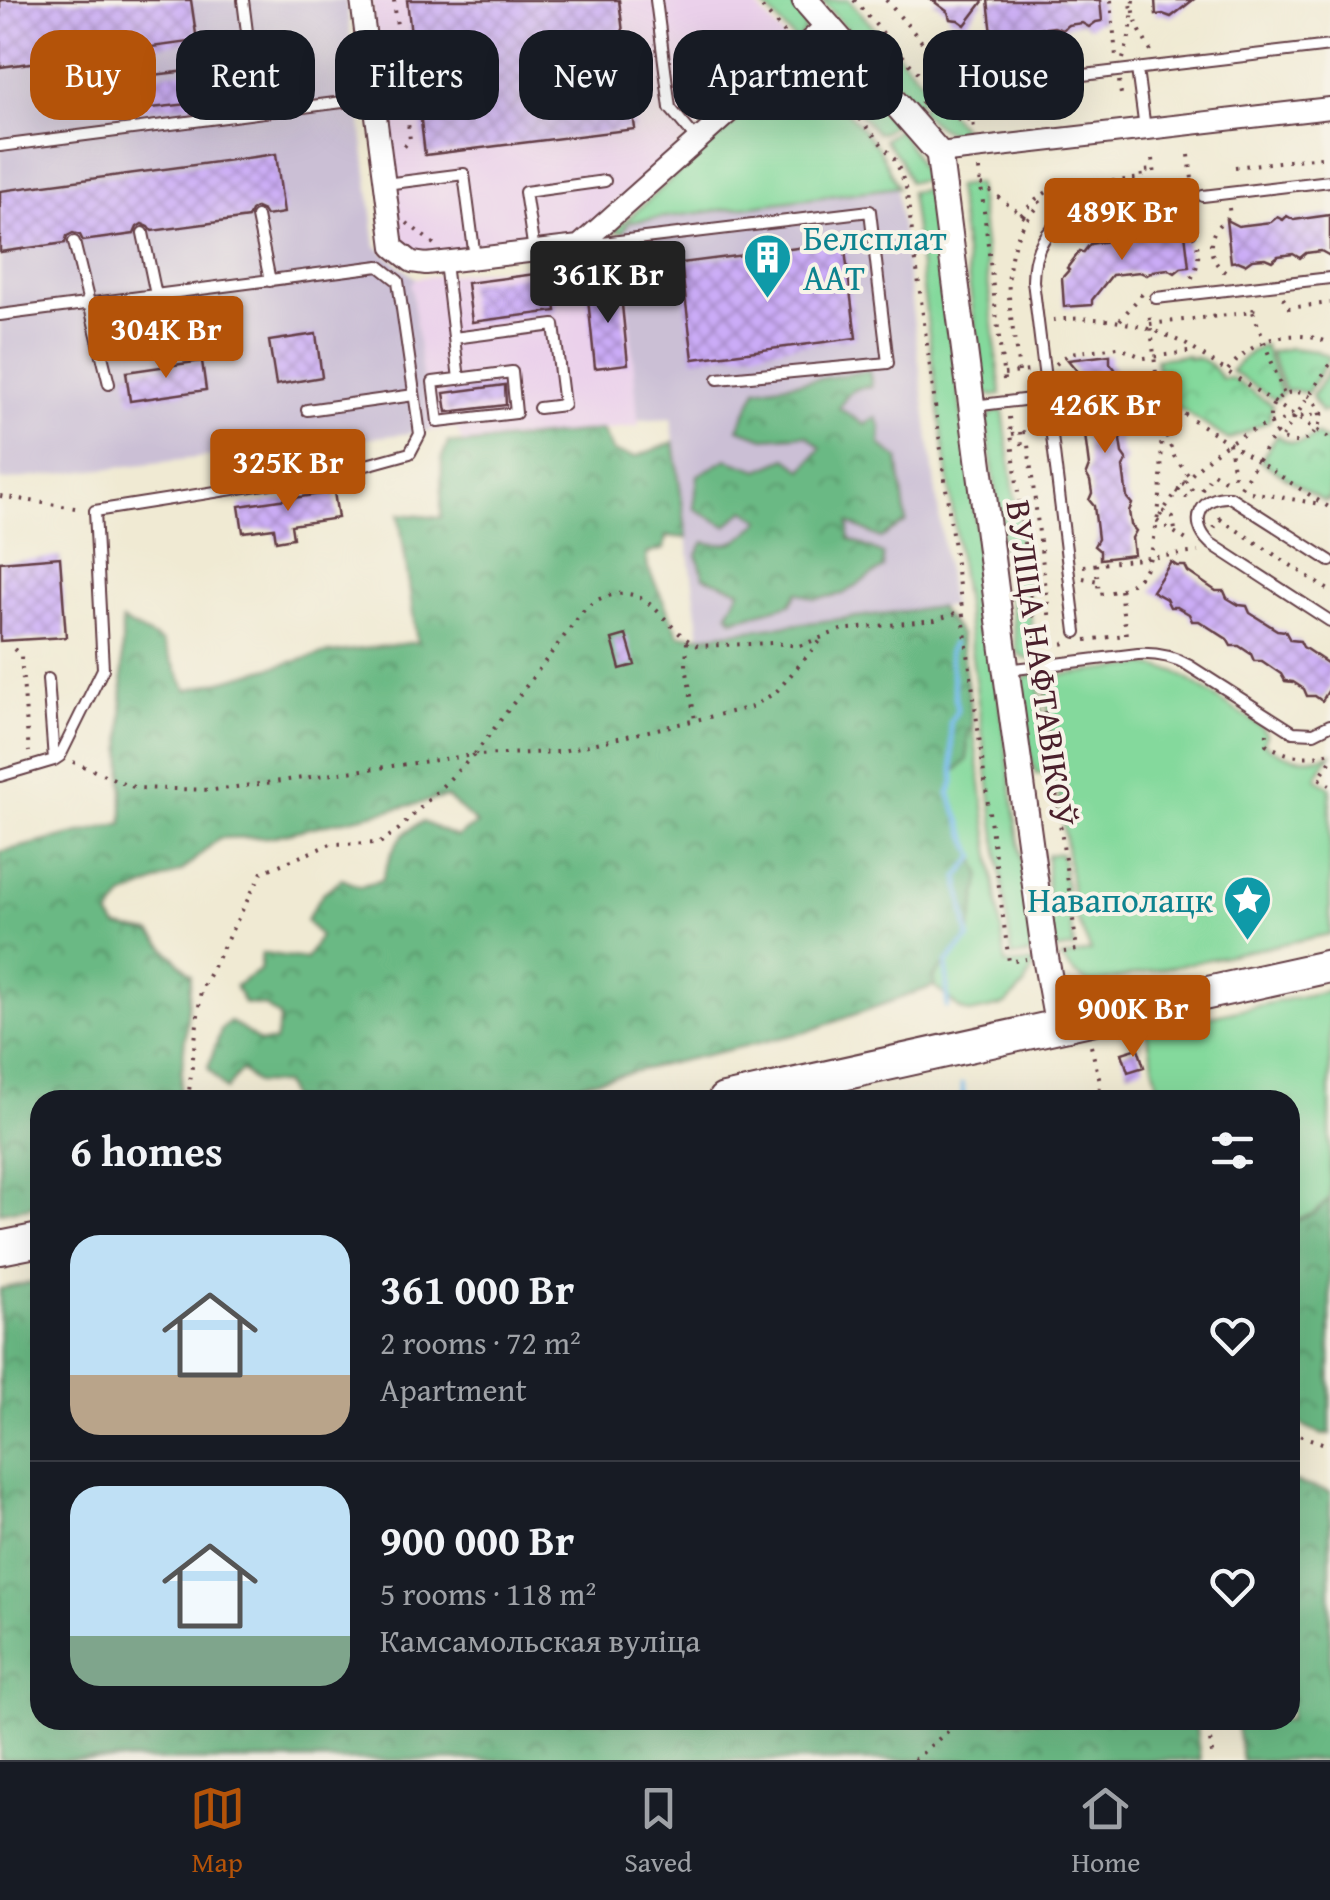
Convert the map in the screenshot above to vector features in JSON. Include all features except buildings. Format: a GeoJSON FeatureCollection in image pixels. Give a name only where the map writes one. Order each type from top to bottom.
{"type":"FeatureCollection","features":[{"type":"Feature","properties":{"kind":"main road"},"geometry":{"type":"LineString","coordinates":[[770,1090],[1330,966]]}},
{"type":"Feature","properties":{"kind":"main road"},"geometry":{"type":"LineString","coordinates":[[0,1248],[30,1242]]}},
{"type":"Feature","properties":{"kind":"street"},"geometry":{"type":"LineString","coordinates":[[361,0],[365,30]]}},
{"type":"Feature","properties":{"kind":"street"},"geometry":{"type":"LineString","coordinates":[[805,0],[940,153],[1330,108]]}},
{"type":"Feature","properties":{"kind":"street"},"geometry":{"type":"LineString","coordinates":[[821,30],[827,25]]}},
{"type":"Feature","properties":{"kind":"street"},"geometry":{"type":"LineString","coordinates":[[378,120],[400,258],[445,262],[474,253],[578,246],[720,120]]}},
{"type":"Feature","properties":{"kind":"street","name":"ВУЛІЦА НАФТАВІКОЎ"},"geometry":{"type":"LineString","coordinates":[[940,153],[1045,956],[1072,1024]]}},
{"type":"Feature","properties":{"kind":"lane"},"geometry":{"type":"LineString","coordinates":[[244,0],[247,30]]}},
{"type":"Feature","properties":{"kind":"lane"},"geometry":{"type":"LineString","coordinates":[[656,0],[670,108],[698,140]]}},
{"type":"Feature","properties":{"kind":"lane"},"geometry":{"type":"LineString","coordinates":[[1084,76],[1330,46]]}},
{"type":"Feature","properties":{"kind":"lane"},"geometry":{"type":"LineString","coordinates":[[1136,69],[1145,129]]}},
{"type":"Feature","properties":{"kind":"lane"},"geometry":{"type":"LineString","coordinates":[[0,146],[197,120]]}},
{"type":"Feature","properties":{"kind":"lane"},"geometry":{"type":"LineString","coordinates":[[390,183],[464,174],[474,253]]}},
{"type":"Feature","properties":{"kind":"lane"},"geometry":{"type":"LineString","coordinates":[[534,251],[526,192],[605,181]]}},
{"type":"Feature","properties":{"kind":"lane"},"geometry":{"type":"LineString","coordinates":[[1076,632],[1033,268],[1040,244],[1047,233],[1078,211],[1330,181]]}},
{"type":"Feature","properties":{"kind":"lane"},"geometry":{"type":"LineString","coordinates":[[578,246],[870,212],[888,363],[718,379]]}},
{"type":"Feature","properties":{"kind":"lane"},"geometry":{"type":"LineString","coordinates":[[257,217],[270,281]]}},
{"type":"Feature","properties":{"kind":"lane"},"geometry":{"type":"LineString","coordinates":[[142,232],[156,296]]}},
{"type":"Feature","properties":{"kind":"lane"},"geometry":{"type":"LineString","coordinates":[[74,242],[109,384]]}},
{"type":"Feature","properties":{"kind":"lane"},"geometry":{"type":"LineString","coordinates":[[0,315],[379,266],[400,258],[398,281],[420,434],[410,453],[341,472],[96,511],[103,668],[57,758],[0,776]]}},
{"type":"Feature","properties":{"kind":"lane"},"geometry":{"type":"LineString","coordinates":[[445,262],[459,379]]}},
{"type":"Feature","properties":{"kind":"lane"},"geometry":{"type":"LineString","coordinates":[[379,266],[398,281]]}},
{"type":"Feature","properties":{"kind":"lane"},"geometry":{"type":"LineString","coordinates":[[1156,298],[1330,278]]}},
{"type":"Feature","properties":{"kind":"lane"},"geometry":{"type":"LineString","coordinates":[[454,338],[554,326],[564,405],[539,408]]}},
{"type":"Feature","properties":{"kind":"lane"},"geometry":{"type":"LineString","coordinates":[[512,372],[516,413],[438,422],[434,382],[459,379],[512,372]]}},
{"type":"Feature","properties":{"kind":"lane"},"geometry":{"type":"LineString","coordinates":[[308,410],[414,395]]}},
{"type":"Feature","properties":{"kind":"lane"},"geometry":{"type":"LineString","coordinates":[[972,406],[1048,397]]}},
{"type":"Feature","properties":{"kind":"lane"},"geometry":{"type":"LineString","coordinates":[[1330,560],[1230,497],[1210,501],[1199,516],[1200,531],[1210,543],[1330,621]]}},
{"type":"Feature","properties":{"kind":"lane"},"geometry":{"type":"LineString","coordinates":[[1006,670],[1042,671],[1138,654],[1164,655],[1188,665],[1294,732],[1314,733],[1330,725]]}},
{"type":"Feature","properties":{"kind":"lane"},"geometry":{"type":"LineString","coordinates":[[48,678],[57,758]]}},
{"type":"Feature","properties":{"kind":"path"},"geometry":{"type":"LineString","coordinates":[[394,0],[410,140],[393,158],[390,183],[400,218],[444,252],[474,253]]}},
{"type":"Feature","properties":{"kind":"path"},"geometry":{"type":"LineString","coordinates":[[755,0],[781,30]]}},
{"type":"Feature","properties":{"kind":"path"},"geometry":{"type":"LineString","coordinates":[[854,0],[959,120],[973,119],[1040,676],[1078,950]]}},
{"type":"Feature","properties":{"kind":"path"},"geometry":{"type":"LineString","coordinates":[[886,0],[923,43]]}},
{"type":"Feature","properties":{"kind":"path"},"geometry":{"type":"LineString","coordinates":[[1111,0],[1122,102]]}},
{"type":"Feature","properties":{"kind":"path"},"geometry":{"type":"LineString","coordinates":[[1123,59],[1130,34],[1132,0]]}},
{"type":"Feature","properties":{"kind":"path"},"geometry":{"type":"LineString","coordinates":[[1132,8],[1153,55]]}},
{"type":"Feature","properties":{"kind":"path"},"geometry":{"type":"LineString","coordinates":[[860,120],[896,161],[906,186],[1009,962]]}},
{"type":"Feature","properties":{"kind":"path"},"geometry":{"type":"LineString","coordinates":[[1183,285],[1196,272],[1197,256],[1191,229],[1175,220],[1174,209],[1191,198],[1189,155]]}},
{"type":"Feature","properties":{"kind":"path"},"geometry":{"type":"LineString","coordinates":[[1235,167],[1330,156]]}},
{"type":"Feature","properties":{"kind":"path"},"geometry":{"type":"LineString","coordinates":[[1019,372],[1008,266],[1024,217],[1041,204],[1037,198],[1050,190],[1054,195],[1088,184],[1142,178],[1141,171],[1155,173],[1154,159]]}},
{"type":"Feature","properties":{"kind":"path"},"geometry":{"type":"LineString","coordinates":[[981,184],[1024,217]]}},
{"type":"Feature","properties":{"kind":"path"},"geometry":{"type":"LineString","coordinates":[[1228,203],[1230,216],[1217,226],[1210,243],[1222,272],[1238,278]]}},
{"type":"Feature","properties":{"kind":"path"},"geometry":{"type":"LineString","coordinates":[[1196,244],[1210,243]]}},
{"type":"Feature","properties":{"kind":"path"},"geometry":{"type":"LineString","coordinates":[[1197,256],[1212,255]]}},
{"type":"Feature","properties":{"kind":"path"},"geometry":{"type":"LineString","coordinates":[[1096,564],[1099,594],[1120,590],[1139,578],[1150,558],[1157,520],[1162,455],[1146,290]]}},
{"type":"Feature","properties":{"kind":"path"},"geometry":{"type":"LineString","coordinates":[[1278,296],[1287,302],[1288,308],[1330,304]]}},
{"type":"Feature","properties":{"kind":"path"},"geometry":{"type":"LineString","coordinates":[[1260,298],[1253,312],[1284,395]]}},
{"type":"Feature","properties":{"kind":"path"},"geometry":{"type":"LineString","coordinates":[[1048,320],[1094,318],[1150,326],[1253,312]]}},
{"type":"Feature","properties":{"kind":"path"},"geometry":{"type":"LineString","coordinates":[[1150,326],[1187,345],[1330,439]]}},
{"type":"Feature","properties":{"kind":"path"},"geometry":{"type":"LineString","coordinates":[[1226,372],[1247,350],[1264,341],[1304,335],[1330,343]]}},
{"type":"Feature","properties":{"kind":"path"},"geometry":{"type":"LineString","coordinates":[[1052,350],[1054,366],[1070,353],[1118,348],[1144,358],[1194,351]]}},
{"type":"Feature","properties":{"kind":"path"},"geometry":{"type":"LineString","coordinates":[[1282,438],[1330,364]]}},
{"type":"Feature","properties":{"kind":"path"},"geometry":{"type":"LineString","coordinates":[[1294,392],[1309,396],[1320,414],[1316,430],[1304,440],[1282,438],[1272,423],[1274,403],[1294,392]]}},
{"type":"Feature","properties":{"kind":"path"},"geometry":{"type":"LineString","coordinates":[[1158,397],[1327,506]]}},
{"type":"Feature","properties":{"kind":"path"},"geometry":{"type":"LineString","coordinates":[[1157,520],[1188,476],[1229,443],[1295,416],[1330,414]]}},
{"type":"Feature","properties":{"kind":"path"},"geometry":{"type":"LineString","coordinates":[[1160,416],[1174,456],[1188,476]]}},
{"type":"Feature","properties":{"kind":"path"},"geometry":{"type":"LineString","coordinates":[[1229,443],[1238,489],[1327,506]]}},
{"type":"Feature","properties":{"kind":"path"},"geometry":{"type":"LineString","coordinates":[[1182,483],[1199,494]]}},
{"type":"Feature","properties":{"kind":"path"},"geometry":{"type":"LineString","coordinates":[[0,496],[96,511]]}},
{"type":"Feature","properties":{"kind":"path"},"geometry":{"type":"LineString","coordinates":[[1163,510],[1173,518],[1174,532]]}},
{"type":"Feature","properties":{"kind":"path"},"geometry":{"type":"LineString","coordinates":[[1220,519],[1330,591]]}},
{"type":"Feature","properties":{"kind":"path"},"geometry":{"type":"LineString","coordinates":[[1098,581],[1084,578],[1078,567],[1204,551]]}},
{"type":"Feature","properties":{"kind":"path"},"geometry":{"type":"LineString","coordinates":[[1120,590],[1127,645]]}},
{"type":"Feature","properties":{"kind":"path"},"geometry":{"type":"LineString","coordinates":[[189,1090],[202,990],[262,872],[330,844],[380,842],[399,829],[474,755],[597,598],[624,592],[642,597],[687,642],[698,646],[774,642],[799,646],[841,630],[936,620],[962,611]]}},
{"type":"Feature","properties":{"kind":"path"},"geometry":{"type":"LineString","coordinates":[[57,758],[136,788],[214,790],[474,755],[558,752],[752,707],[776,692],[823,638]]}},
{"type":"Feature","properties":{"kind":"path"},"geometry":{"type":"LineString","coordinates":[[687,642],[686,666],[695,720]]}},
{"type":"Feature","properties":{"kind":"path"},"geometry":{"type":"LineString","coordinates":[[14,650],[21,656],[30,767]]}},
{"type":"Feature","properties":{"kind":"path"},"geometry":{"type":"LineString","coordinates":[[1264,727],[1268,734],[1266,744],[1286,754],[1302,757],[1330,752]]}},
{"type":"Feature","properties":{"kind":"path"},"geometry":{"type":"LineString","coordinates":[[1330,761],[1319,778],[1330,785]]}},
{"type":"Feature","properties":{"kind":"path"},"geometry":{"type":"LineString","coordinates":[[1072,1024],[1100,1082],[1100,1090]]}},
{"type":"Feature","properties":{"kind":"path"},"geometry":{"type":"LineString","coordinates":[[1300,1436],[1330,1443]]}},
{"type":"Feature","properties":{"kind":"path"},"geometry":{"type":"LineString","coordinates":[[914,1760],[949,1730]]}},
{"type":"Feature","properties":{"kind":"path"},"geometry":{"type":"LineString","coordinates":[[1209,1730],[1213,1760]]}},
{"type":"Feature","properties":{"kind":"shaded area"},"geometry":{"type":"Polygon","coordinates":[[[0,0],[346,0],[350,30],[335,30],[335,120],[361,120],[376,246],[415,278],[411,284],[429,431],[0,481],[0,0]]]}},
{"type":"Feature","properties":{"kind":"shaded area"},"geometry":{"type":"Polygon","coordinates":[[[371,0],[751,0],[778,30],[673,30],[673,120],[708,120],[578,235],[427,257],[406,245],[400,234],[386,120],[499,120],[499,30],[375,30],[371,0]]]}},
{"type":"Feature","properties":{"kind":"shaded area"},"geometry":{"type":"Polygon","coordinates":[[[896,187],[951,606],[700,636],[671,418],[638,420],[623,230],[629,222],[896,187]]]}},
{"type":"Feature","properties":{"kind":"shaded area"},"geometry":{"type":"Polygon","coordinates":[[[625,255],[639,426],[463,444],[456,428],[429,431],[411,284],[415,278],[625,255]]]}},
{"type":"Feature","properties":{"kind":"green space"},"geometry":{"type":"Polygon","coordinates":[[[759,0],[789,0],[805,18],[805,30],[786,30],[759,0]]]}},
{"type":"Feature","properties":{"kind":"green space"},"geometry":{"type":"Polygon","coordinates":[[[821,0],[849,0],[876,30],[848,30],[821,0]]]}},
{"type":"Feature","properties":{"kind":"green space"},"geometry":{"type":"Polygon","coordinates":[[[903,60],[923,82],[923,98],[915,105],[903,92],[903,60]]]}},
{"type":"Feature","properties":{"kind":"green space"},"geometry":{"type":"Polygon","coordinates":[[[737,120],[854,120],[878,148],[898,187],[629,222],[623,232],[614,231],[737,120]]]}},
{"type":"Feature","properties":{"kind":"green space"},"geometry":{"type":"Polygon","coordinates":[[[865,120],[894,123],[882,133],[865,120]]]}},
{"type":"Feature","properties":{"kind":"green space"},"geometry":{"type":"Polygon","coordinates":[[[931,120],[956,120],[967,135],[947,131],[931,120]]]}},
{"type":"Feature","properties":{"kind":"green space"},"geometry":{"type":"Polygon","coordinates":[[[898,128],[926,180],[909,182],[900,159],[884,140],[898,128]]]}},
{"type":"Feature","properties":{"kind":"green space"},"geometry":{"type":"Polygon","coordinates":[[[977,183],[1001,395],[993,396],[983,387],[956,186],[977,183]]]}},
{"type":"Feature","properties":{"kind":"green space"},"geometry":{"type":"Polygon","coordinates":[[[928,189],[936,223],[1034,954],[1012,957],[910,192],[928,189]]]}},
{"type":"Feature","properties":{"kind":"green space"},"geometry":{"type":"Polygon","coordinates":[[[1264,345],[1282,394],[1275,400],[1231,371],[1264,345]]]}},
{"type":"Feature","properties":{"kind":"green space"},"geometry":{"type":"Polygon","coordinates":[[[1290,348],[1330,357],[1307,393],[1285,392],[1270,352],[1290,348]]]}},
{"type":"Feature","properties":{"kind":"green space"},"geometry":{"type":"Polygon","coordinates":[[[1187,355],[1204,361],[1222,379],[1231,378],[1272,405],[1269,421],[1229,440],[1160,396],[1156,359],[1187,355]]]}},
{"type":"Feature","properties":{"kind":"green space"},"geometry":{"type":"Polygon","coordinates":[[[1330,369],[1330,411],[1321,412],[1312,396],[1330,369]]]}},
{"type":"Feature","properties":{"kind":"green space"},"geometry":{"type":"Polygon","coordinates":[[[869,371],[872,386],[852,391],[839,408],[865,425],[876,417],[881,427],[880,445],[898,458],[906,522],[881,538],[849,523],[849,539],[883,554],[883,568],[843,594],[815,599],[797,592],[790,604],[733,620],[728,613],[740,590],[704,577],[697,555],[704,542],[736,541],[761,520],[745,510],[726,526],[694,508],[698,475],[727,459],[759,470],[787,458],[803,470],[821,448],[807,435],[765,438],[738,429],[757,389],[869,371]]]}},
{"type":"Feature","properties":{"kind":"green space"},"geometry":{"type":"Polygon","coordinates":[[[1003,410],[1036,658],[1026,659],[1017,652],[986,420],[1003,410]]]}},
{"type":"Feature","properties":{"kind":"green space"},"geometry":{"type":"Polygon","coordinates":[[[602,430],[613,452],[635,457],[674,442],[687,538],[666,536],[664,549],[646,554],[648,568],[679,635],[700,636],[938,607],[960,634],[973,726],[968,734],[967,760],[954,772],[949,793],[981,874],[969,938],[935,976],[934,986],[806,1032],[554,1090],[287,1090],[284,1084],[256,1083],[241,1070],[226,1090],[208,1068],[221,1030],[230,1021],[260,1042],[275,1042],[280,1018],[265,1006],[244,1003],[235,986],[260,970],[262,953],[306,959],[320,936],[306,920],[323,893],[342,879],[360,887],[382,880],[396,845],[414,826],[423,822],[456,837],[477,824],[447,797],[270,837],[219,838],[182,871],[123,897],[109,916],[117,927],[151,933],[191,975],[180,1090],[30,1090],[30,1207],[0,1212],[0,852],[123,823],[122,621],[162,642],[187,690],[323,654],[417,642],[399,514],[441,518],[442,458],[448,442],[463,444],[602,430]]]}},
{"type":"Feature","properties":{"kind":"green space"},"geometry":{"type":"Polygon","coordinates":[[[1316,434],[1330,443],[1330,501],[1325,502],[1260,461],[1277,435],[1296,443],[1316,434]]]}},
{"type":"Feature","properties":{"kind":"green space"},"geometry":{"type":"Polygon","coordinates":[[[1147,665],[1175,671],[1260,726],[1266,734],[1264,744],[1279,753],[1296,758],[1330,754],[1316,778],[1330,787],[1330,934],[1090,984],[1061,958],[1091,951],[1075,916],[1044,677],[1147,665]]]}},
{"type":"Feature","properties":{"kind":"green space"},"geometry":{"type":"Polygon","coordinates":[[[1037,674],[1050,772],[1036,774],[1018,699],[1023,680],[1037,674]]]}},
{"type":"Feature","properties":{"kind":"green space"},"geometry":{"type":"Polygon","coordinates":[[[973,726],[1006,965],[1035,962],[1024,986],[1005,1005],[970,1013],[934,986],[975,857],[949,793],[954,772],[967,760],[968,734],[973,726]]]}},
{"type":"Feature","properties":{"kind":"green space"},"geometry":{"type":"Polygon","coordinates":[[[1061,853],[1074,948],[1052,951],[1047,855],[1061,853]]]}},
{"type":"Feature","properties":{"kind":"green space"},"geometry":{"type":"Polygon","coordinates":[[[1330,990],[1330,1199],[1315,1213],[1300,1219],[1300,1090],[1159,1090],[1146,1030],[1330,990]]]}},
{"type":"Feature","properties":{"kind":"green space"},"geometry":{"type":"Polygon","coordinates":[[[1330,1199],[1330,1434],[1323,1435],[1300,1424],[1300,1219],[1315,1213],[1330,1199]]]}},
{"type":"Feature","properties":{"kind":"green space"},"geometry":{"type":"Polygon","coordinates":[[[30,1283],[30,1730],[1196,1730],[1200,1760],[0,1760],[0,1289],[30,1283]]]}},
{"type":"Feature","properties":{"kind":"green space"},"geometry":{"type":"Polygon","coordinates":[[[1300,1484],[1330,1492],[1330,1760],[1242,1760],[1238,1730],[1300,1730],[1300,1484]]]}},
{"type":"Feature","properties":{"kind":"waterway"},"geometry":{"type":"LineString","coordinates":[[947,1006],[947,963],[969,938],[958,877],[975,857],[949,793],[954,782],[950,723],[957,710],[949,651],[953,644]]}},
{"type":"Feature","properties":{"kind":"waterway"},"geometry":{"type":"LineString","coordinates":[[962,1085],[963,1090]]}},
{"type":"Feature","properties":{"kind":"place","name":"Белсплат ААТ"},"geometry":{"type":"Point","coordinates":[768,300]}},
{"type":"Feature","properties":{"kind":"place","name":"Наваполацк"},"geometry":{"type":"Point","coordinates":[1248,942]}}]}
